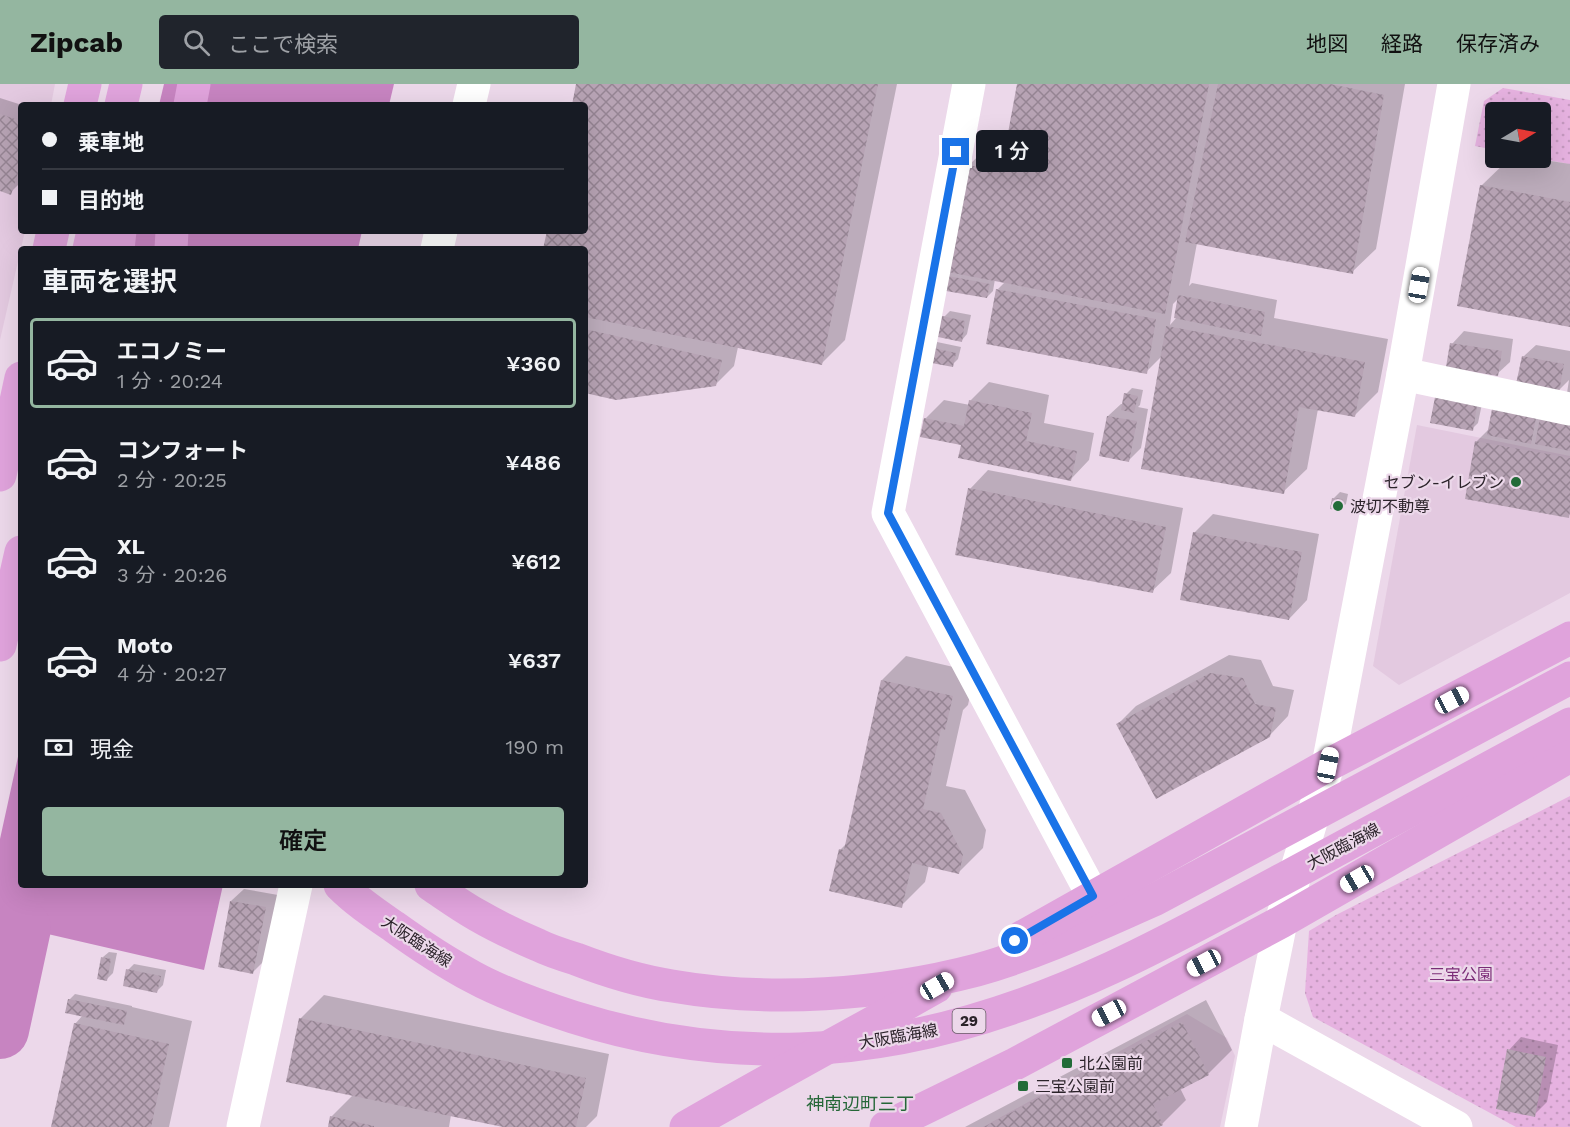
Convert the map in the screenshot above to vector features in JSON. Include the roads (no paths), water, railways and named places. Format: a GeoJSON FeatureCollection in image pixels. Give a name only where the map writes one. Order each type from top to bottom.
{"type":"FeatureCollection","features":[{"type":"Feature","properties":{"kind":"main road"},"geometry":{"type":"LineString","coordinates":[[81,102],[85,84]]}},
{"type":"Feature","properties":{"kind":"main road"},"geometry":{"type":"LineString","coordinates":[[122,102],[126,84]]}},
{"type":"Feature","properties":{"kind":"main road"},"geometry":{"type":"LineString","coordinates":[[145,102],[148,84]]}},
{"type":"Feature","properties":{"kind":"main road"},"geometry":{"type":"LineString","coordinates":[[191,102],[194,84]]}},
{"type":"Feature","properties":{"kind":"main road"},"geometry":{"type":"LineString","coordinates":[[0,475],[18,392]]}},
{"type":"Feature","properties":{"kind":"main road"},"geometry":{"type":"LineString","coordinates":[[0,645],[18,565]]}},
{"type":"Feature","properties":{"kind":"main road"},"geometry":{"type":"LineString","coordinates":[[686,1127],[1328,765],[1570,638]]}},
{"type":"Feature","properties":{"kind":"main road"},"geometry":{"type":"LineString","coordinates":[[436,888],[478,916],[539,946],[604,970],[670,986],[737,994],[802,996],[923,981],[978,969],[1032,951],[1154,900],[1570,678]]}},
{"type":"Feature","properties":{"kind":"main road","name":"大阪臨海線"},"geometry":{"type":"LineString","coordinates":[[343,888],[357,901],[416,942],[473,978],[536,1005],[600,1026],[664,1039],[734,1048],[800,1049],[867,1043],[934,1031],[994,1014],[1110,969],[1224,911],[1570,724]]}},
{"type":"Feature","properties":{"kind":"main road"},"geometry":{"type":"LineString","coordinates":[[886,1127],[1015,1064],[1281,922],[1570,756]]}},
{"type":"Feature","properties":{"kind":"street"},"geometry":{"type":"LineString","coordinates":[[470,102],[474,84]]}},
{"type":"Feature","properties":{"kind":"street"},"geometry":{"type":"LineString","coordinates":[[969,84],[888,513],[1093,896]]}},
{"type":"Feature","properties":{"kind":"street"},"geometry":{"type":"LineString","coordinates":[[1241,1127],[1281,922],[1328,765],[1403,374],[1454,84]]}},
{"type":"Feature","properties":{"kind":"street"},"geometry":{"type":"LineString","coordinates":[[1403,374],[1570,409]]}},
{"type":"Feature","properties":{"kind":"street"},"geometry":{"type":"LineString","coordinates":[[243,1127],[295,888]]}},
{"type":"Feature","properties":{"kind":"street"},"geometry":{"type":"LineString","coordinates":[[1261,1019],[1455,1127]]}},
{"type":"Feature","properties":{"kind":"waterway"},"geometry":{"type":"LineString","coordinates":[[0,1030],[22,928]]}},
{"type":"Feature","properties":{"kind":"place","name":"セブン-イレブン"},"geometry":{"type":"Point","coordinates":[1516,482]}},
{"type":"Feature","properties":{"kind":"place","name":"波切不動尊"},"geometry":{"type":"Point","coordinates":[1338,506]}},
{"type":"Feature","properties":{"kind":"place","name":"北公園前"},"geometry":{"type":"Point","coordinates":[1067,1063]}},
{"type":"Feature","properties":{"kind":"place","name":"三宝公園前"},"geometry":{"type":"Point","coordinates":[1023,1086]}},
{"type":"Feature","properties":{"kind":"district","name":"神南辺町三丁"},"geometry":{"type":"Point","coordinates":[860,1104]}},
{"type":"Feature","properties":{"kind":"park label","name":"三宝公園"},"geometry":{"type":"Point","coordinates":[1461,974]}}]}
